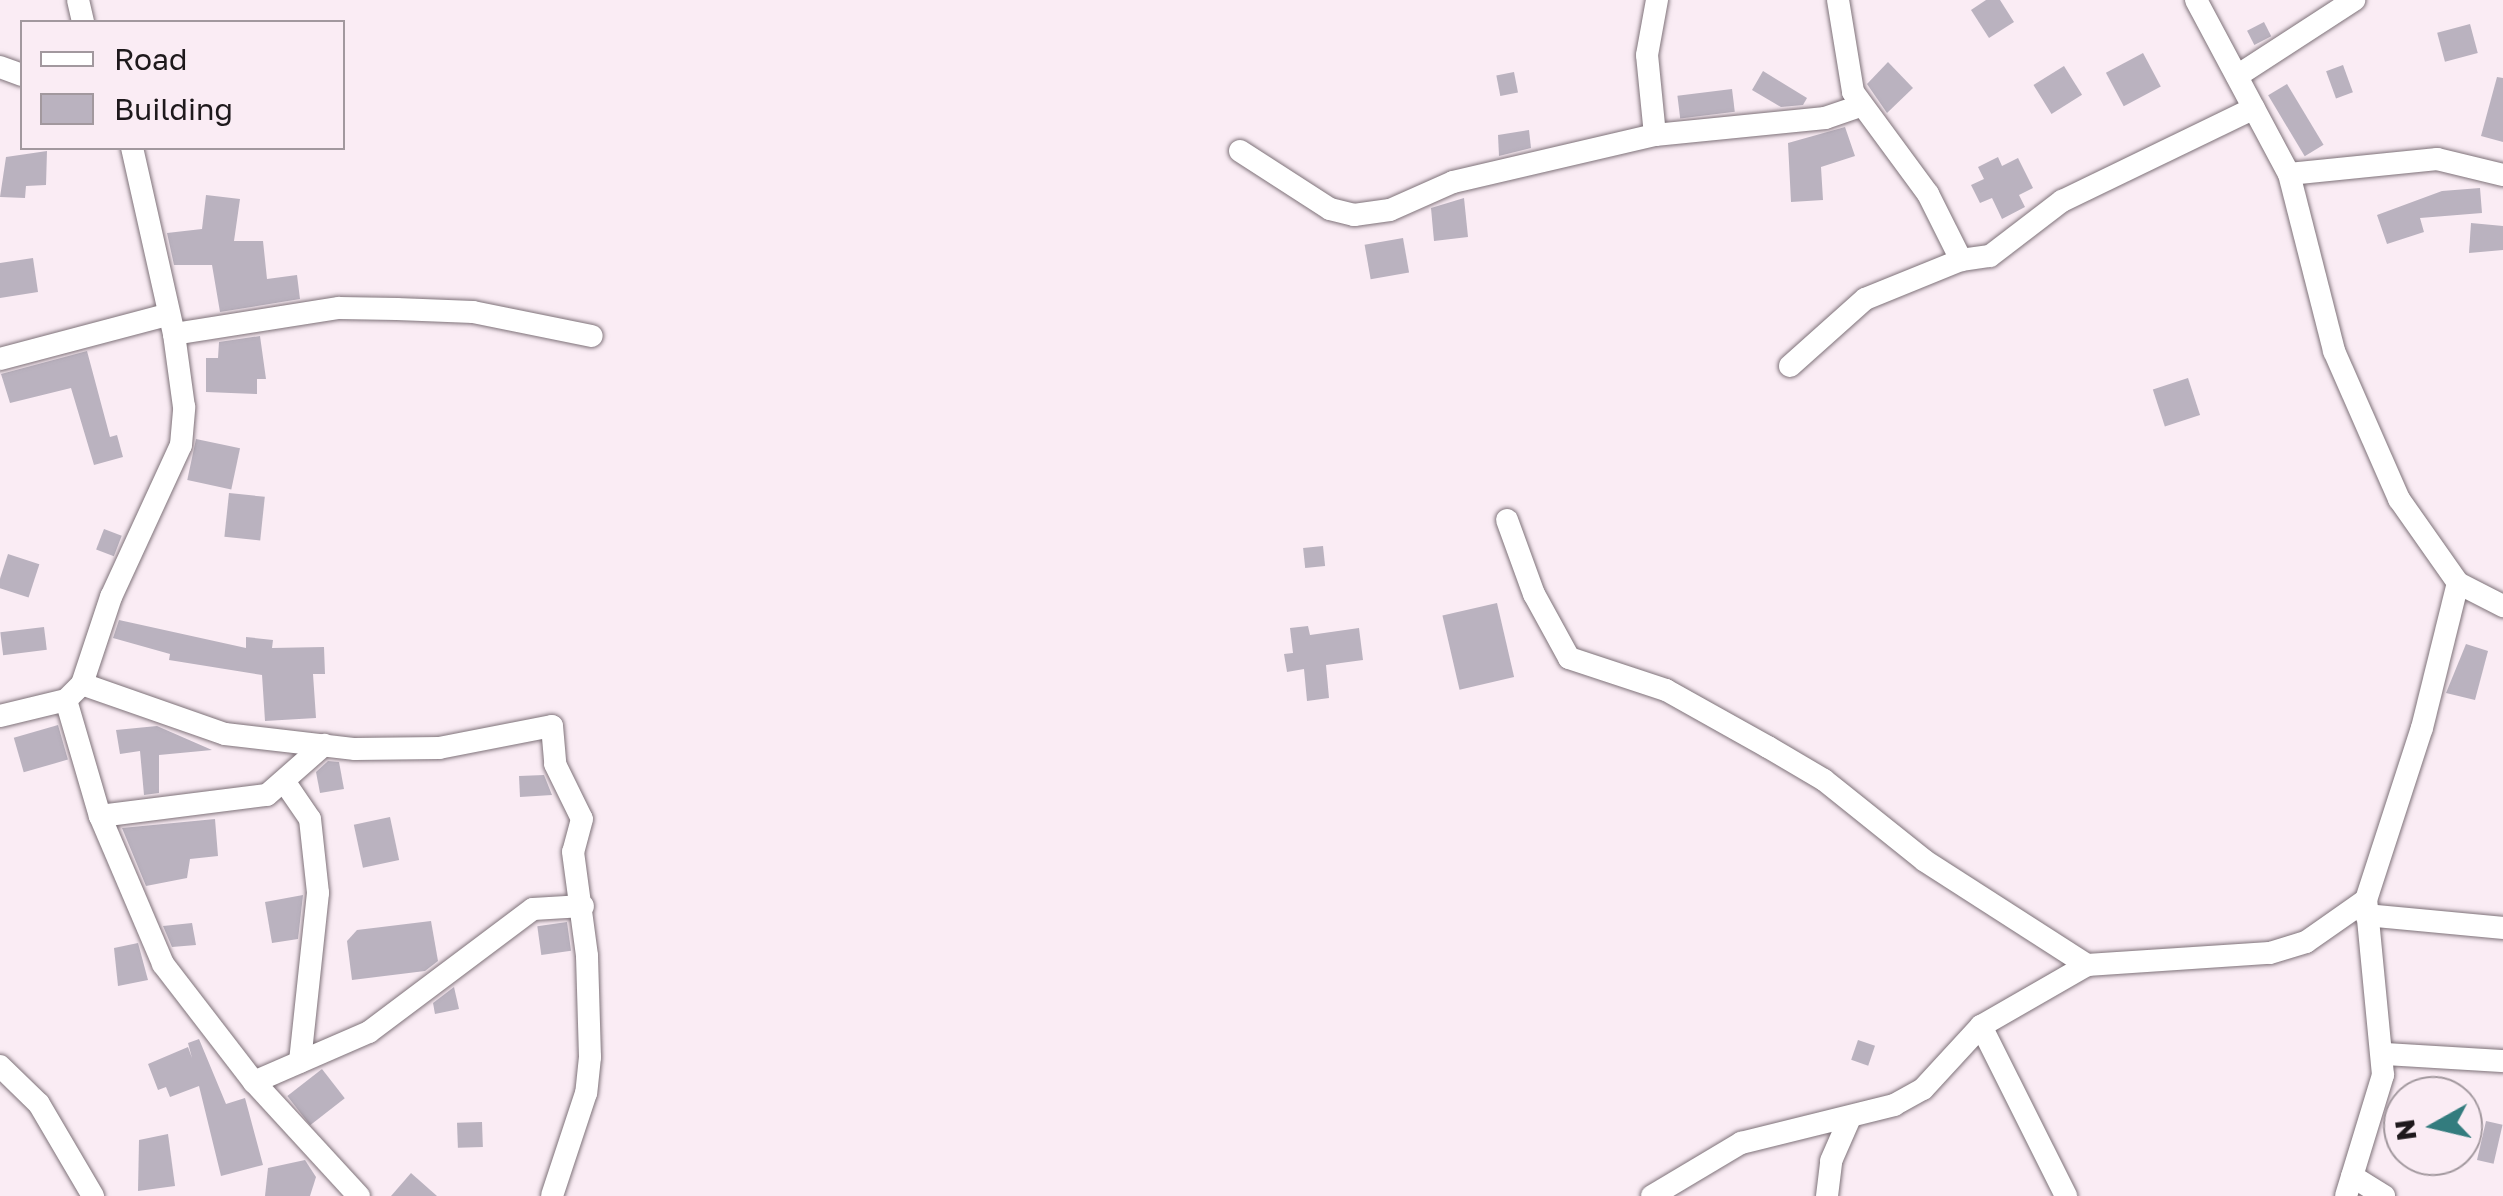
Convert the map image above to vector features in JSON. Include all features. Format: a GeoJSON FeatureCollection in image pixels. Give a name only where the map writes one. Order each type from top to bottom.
{"type":"FeatureCollection","features":[{"type":"Feature","properties":{"kind":"street"},"geometry":{"type":"LineString","coordinates":[[1655,135],[1646,55],[1657,0]]}},
{"type":"Feature","properties":{"kind":"street"},"geometry":{"type":"LineString","coordinates":[[1838,0],[1848,78],[1862,105],[1928,194],[1961,260]]}},
{"type":"Feature","properties":{"kind":"street"},"geometry":{"type":"LineString","coordinates":[[2196,0],[2289,174],[2334,351],[2399,500],[2458,582],[2503,606]]}},
{"type":"Feature","properties":{"kind":"street"},"geometry":{"type":"LineString","coordinates":[[2237,76],[2354,0]]}},
{"type":"Feature","properties":{"kind":"street"},"geometry":{"type":"LineString","coordinates":[[1240,150],[1330,209],[1354,214],[1390,210],[1453,182],[1655,135],[1824,118],[1862,105]]}},
{"type":"Feature","properties":{"kind":"street"},"geometry":{"type":"LineString","coordinates":[[1790,366],[1864,298],[1961,260],[2005,249],[2052,207],[2254,108]]}},
{"type":"Feature","properties":{"kind":"street"},"geometry":{"type":"LineString","coordinates":[[132,150],[184,407],[180,445],[74,692],[100,816],[163,964],[254,1082],[358,1196]]}},
{"type":"Feature","properties":{"kind":"street"},"geometry":{"type":"LineString","coordinates":[[2289,174],[2437,159],[2503,175]]}},
{"type":"Feature","properties":{"kind":"street"},"geometry":{"type":"LineString","coordinates":[[0,359],[170,324],[339,308],[473,312],[592,336]]}},
{"type":"Feature","properties":{"kind":"street"},"geometry":{"type":"LineString","coordinates":[[1506,520],[1534,594],[1569,658],[1666,690],[1782,755],[1924,861],[2087,964]]}},
{"type":"Feature","properties":{"kind":"street"},"geometry":{"type":"LineString","coordinates":[[2384,1196],[2349,1186],[2376,1108],[2384,1054],[2369,978],[2366,907],[2422,728],[2458,582]]}},
{"type":"Feature","properties":{"kind":"street"},"geometry":{"type":"LineString","coordinates":[[0,716],[74,692],[226,734],[324,746],[439,748],[552,726],[555,764],[582,819],[573,852],[582,906],[590,1057],[586,1094],[552,1196]]}},
{"type":"Feature","properties":{"kind":"street"},"geometry":{"type":"LineString","coordinates":[[100,816],[259,796],[286,784],[324,746]]}},
{"type":"Feature","properties":{"kind":"street"},"geometry":{"type":"LineString","coordinates":[[286,784],[310,819],[318,893],[300,1062]]}},
{"type":"Feature","properties":{"kind":"street"},"geometry":{"type":"LineString","coordinates":[[254,1082],[402,1011],[538,907],[582,906]]}},
{"type":"Feature","properties":{"kind":"street"},"geometry":{"type":"LineString","coordinates":[[1652,1196],[1741,1143],[1785,1128],[1849,1120],[1923,1089],[1981,1026],[2087,964],[2270,953],[2306,942],[2366,907],[2503,928]]}},
{"type":"Feature","properties":{"kind":"street"},"geometry":{"type":"LineString","coordinates":[[1981,1026],[2066,1196]]}},
{"type":"Feature","properties":{"kind":"street"},"geometry":{"type":"LineString","coordinates":[[2384,1054],[2503,1062]]}},
{"type":"Feature","properties":{"kind":"street"},"geometry":{"type":"LineString","coordinates":[[0,1066],[39,1104],[93,1196]]}},
{"type":"Feature","properties":{"kind":"street"},"geometry":{"type":"LineString","coordinates":[[1827,1196],[1831,1161],[1849,1120]]}},
{"type":"Feature","properties":{"kind":"building"},"geometry":{"type":"Polygon","coordinates":[[[1986,0],[2000,0],[2014,22],[1989,38],[1971,10],[1986,0]]]}},
{"type":"Feature","properties":{"kind":"building"},"geometry":{"type":"Polygon","coordinates":[[[2264,22],[2271,36],[2254,45],[2247,31],[2264,22]]]}},
{"type":"Feature","properties":{"kind":"building"},"geometry":{"type":"Polygon","coordinates":[[[2470,24],[2478,53],[2445,62],[2437,33],[2470,24]]]}},
{"type":"Feature","properties":{"kind":"building"},"geometry":{"type":"Polygon","coordinates":[[[2143,53],[2161,87],[2124,106],[2106,73],[2143,53]]]}},
{"type":"Feature","properties":{"kind":"building"},"geometry":{"type":"Polygon","coordinates":[[[1888,62],[1913,88],[1887,113],[1867,84],[1888,62]]]}},
{"type":"Feature","properties":{"kind":"building"},"geometry":{"type":"Polygon","coordinates":[[[2343,65],[2353,92],[2336,98],[2326,71],[2343,65]]]}},
{"type":"Feature","properties":{"kind":"building"},"geometry":{"type":"Polygon","coordinates":[[[2064,66],[2082,95],[2051,114],[2033,85],[2064,66]]]}},
{"type":"Feature","properties":{"kind":"building"},"geometry":{"type":"Polygon","coordinates":[[[1763,71],[1807,98],[1803,105],[1781,107],[1752,90],[1763,71]]]}},
{"type":"Feature","properties":{"kind":"building"},"geometry":{"type":"Polygon","coordinates":[[[1514,72],[1518,93],[1500,96],[1496,75],[1514,72]]]}},
{"type":"Feature","properties":{"kind":"building"},"geometry":{"type":"Polygon","coordinates":[[[2497,77],[2503,78],[2503,142],[2481,136],[2497,77]]]}},
{"type":"Feature","properties":{"kind":"building"},"geometry":{"type":"Polygon","coordinates":[[[2287,84],[2324,145],[2305,156],[2268,95],[2287,84]]]}},
{"type":"Feature","properties":{"kind":"building"},"geometry":{"type":"Polygon","coordinates":[[[1732,89],[1735,112],[1680,119],[1677,96],[1732,89]]]}},
{"type":"Feature","properties":{"kind":"building"},"geometry":{"type":"Polygon","coordinates":[[[1845,127],[1855,156],[1821,167],[1823,200],[1791,202],[1788,143],[1845,127]]]}},
{"type":"Feature","properties":{"kind":"building"},"geometry":{"type":"Polygon","coordinates":[[[1529,130],[1531,148],[1499,156],[1498,135],[1529,130]]]}},
{"type":"Feature","properties":{"kind":"building"},"geometry":{"type":"Polygon","coordinates":[[[47,151],[46,185],[26,186],[25,198],[0,197],[6,157],[47,151]]]}},
{"type":"Feature","properties":{"kind":"building"},"geometry":{"type":"Polygon","coordinates":[[[1998,157],[2002,166],[2018,158],[2033,188],[2019,195],[2025,207],[2002,219],[1992,198],[1980,203],[1971,185],[1984,179],[1978,167],[1998,157]]]}},
{"type":"Feature","properties":{"kind":"building"},"geometry":{"type":"Polygon","coordinates":[[[2480,188],[2482,213],[2420,218],[2424,232],[2387,244],[2377,215],[2442,191],[2480,188]]]}},
{"type":"Feature","properties":{"kind":"building"},"geometry":{"type":"Polygon","coordinates":[[[206,195],[240,199],[234,241],[263,241],[267,279],[297,275],[300,299],[220,312],[212,265],[174,265],[167,233],[202,229],[206,195]]]}},
{"type":"Feature","properties":{"kind":"building"},"geometry":{"type":"Polygon","coordinates":[[[1464,198],[1468,237],[1434,241],[1431,208],[1464,198]]]}},
{"type":"Feature","properties":{"kind":"building"},"geometry":{"type":"Polygon","coordinates":[[[2471,223],[2503,226],[2503,250],[2469,253],[2471,223]]]}},
{"type":"Feature","properties":{"kind":"building"},"geometry":{"type":"Polygon","coordinates":[[[1403,238],[1409,272],[1371,279],[1365,245],[1403,238]]]}},
{"type":"Feature","properties":{"kind":"building"},"geometry":{"type":"Polygon","coordinates":[[[33,258],[38,292],[0,298],[0,263],[33,258]]]}},
{"type":"Feature","properties":{"kind":"building"},"geometry":{"type":"Polygon","coordinates":[[[260,336],[266,379],[257,379],[257,394],[206,392],[206,358],[218,358],[219,342],[260,336]]]}},
{"type":"Feature","properties":{"kind":"building"},"geometry":{"type":"Polygon","coordinates":[[[87,351],[110,437],[117,435],[123,457],[94,465],[71,388],[10,403],[1,374],[87,351]]]}},
{"type":"Feature","properties":{"kind":"building"},"geometry":{"type":"Polygon","coordinates":[[[2188,378],[2200,415],[2165,427],[2153,389],[2188,378]]]}},
{"type":"Feature","properties":{"kind":"building"},"geometry":{"type":"Polygon","coordinates":[[[196,439],[240,448],[231,489],[187,480],[196,439]]]}},
{"type":"Feature","properties":{"kind":"building"},"geometry":{"type":"Polygon","coordinates":[[[229,493],[265,497],[260,541],[224,537],[229,493]]]}},
{"type":"Feature","properties":{"kind":"building"},"geometry":{"type":"Polygon","coordinates":[[[104,529],[122,536],[114,556],[96,550],[104,529]]]}},
{"type":"Feature","properties":{"kind":"building"},"geometry":{"type":"Polygon","coordinates":[[[1323,546],[1325,566],[1305,568],[1303,548],[1323,546]]]}},
{"type":"Feature","properties":{"kind":"building"},"geometry":{"type":"Polygon","coordinates":[[[8,554],[39,564],[29,597],[0,588],[8,554]]]}},
{"type":"Feature","properties":{"kind":"building"},"geometry":{"type":"Polygon","coordinates":[[[1497,603],[1514,677],[1460,690],[1442,616],[1497,603]]]}},
{"type":"Feature","properties":{"kind":"building"},"geometry":{"type":"Polygon","coordinates":[[[119,620],[246,648],[246,637],[273,640],[272,648],[324,647],[325,674],[313,674],[316,718],[265,721],[262,675],[169,660],[170,654],[113,638],[119,620]]]}},
{"type":"Feature","properties":{"kind":"building"},"geometry":{"type":"Polygon","coordinates":[[[1308,626],[1310,635],[1359,628],[1363,660],[1326,665],[1329,698],[1307,701],[1304,669],[1287,672],[1284,654],[1293,653],[1290,628],[1308,626]]]}},
{"type":"Feature","properties":{"kind":"building"},"geometry":{"type":"Polygon","coordinates":[[[44,627],[47,650],[3,655],[0,632],[44,627]]]}},
{"type":"Feature","properties":{"kind":"building"},"geometry":{"type":"Polygon","coordinates":[[[2466,644],[2488,651],[2475,700],[2446,693],[2466,644]]]}},
{"type":"Feature","properties":{"kind":"building"},"geometry":{"type":"Polygon","coordinates":[[[58,725],[68,760],[24,772],[14,738],[58,725]]]}},
{"type":"Feature","properties":{"kind":"building"},"geometry":{"type":"Polygon","coordinates":[[[157,726],[212,750],[159,755],[159,793],[144,795],[140,751],[120,754],[116,730],[157,726]]]}},
{"type":"Feature","properties":{"kind":"building"},"geometry":{"type":"Polygon","coordinates":[[[328,761],[339,762],[344,789],[320,793],[316,772],[328,761]]]}},
{"type":"Feature","properties":{"kind":"building"},"geometry":{"type":"Polygon","coordinates":[[[544,775],[552,795],[520,797],[519,776],[544,775]]]}},
{"type":"Feature","properties":{"kind":"building"},"geometry":{"type":"Polygon","coordinates":[[[390,817],[399,860],[363,868],[354,825],[390,817]]]}},
{"type":"Feature","properties":{"kind":"building"},"geometry":{"type":"Polygon","coordinates":[[[215,819],[218,856],[190,859],[187,878],[146,886],[122,828],[215,819]]]}},
{"type":"Feature","properties":{"kind":"building"},"geometry":{"type":"Polygon","coordinates":[[[303,895],[298,939],[272,943],[265,902],[303,895]]]}},
{"type":"Feature","properties":{"kind":"building"},"geometry":{"type":"Polygon","coordinates":[[[431,921],[438,961],[425,971],[352,980],[347,941],[357,930],[431,921]]]}},
{"type":"Feature","properties":{"kind":"building"},"geometry":{"type":"Polygon","coordinates":[[[567,922],[571,951],[541,955],[537,926],[567,922]]]}},
{"type":"Feature","properties":{"kind":"building"},"geometry":{"type":"Polygon","coordinates":[[[192,923],[196,945],[172,947],[163,926],[192,923]]]}},
{"type":"Feature","properties":{"kind":"building"},"geometry":{"type":"Polygon","coordinates":[[[138,943],[148,980],[118,986],[114,948],[138,943]]]}},
{"type":"Feature","properties":{"kind":"building"},"geometry":{"type":"Polygon","coordinates":[[[454,987],[459,1009],[435,1014],[433,1003],[454,987]]]}},
{"type":"Feature","properties":{"kind":"building"},"geometry":{"type":"Polygon","coordinates":[[[199,1039],[226,1104],[245,1098],[263,1165],[221,1176],[199,1086],[170,1097],[166,1087],[158,1090],[148,1064],[188,1047],[192,1058],[188,1043],[199,1039]]]}},
{"type":"Feature","properties":{"kind":"building"},"geometry":{"type":"Polygon","coordinates":[[[1858,1040],[1875,1046],[1868,1066],[1851,1060],[1858,1040]]]}},
{"type":"Feature","properties":{"kind":"building"},"geometry":{"type":"Polygon","coordinates":[[[322,1069],[345,1098],[310,1125],[287,1096],[322,1069]]]}},
{"type":"Feature","properties":{"kind":"building"},"geometry":{"type":"Polygon","coordinates":[[[2486,1121],[2503,1125],[2494,1164],[2483,1161],[2486,1121]]]}},
{"type":"Feature","properties":{"kind":"building"},"geometry":{"type":"Polygon","coordinates":[[[482,1122],[483,1147],[458,1148],[457,1123],[482,1122]]]}},
{"type":"Feature","properties":{"kind":"building"},"geometry":{"type":"Polygon","coordinates":[[[168,1134],[175,1186],[138,1191],[139,1140],[168,1134]]]}},
{"type":"Feature","properties":{"kind":"building"},"geometry":{"type":"Polygon","coordinates":[[[305,1160],[316,1177],[310,1196],[265,1196],[268,1168],[305,1160]]]}},
{"type":"Feature","properties":{"kind":"building"},"geometry":{"type":"Polygon","coordinates":[[[411,1173],[437,1196],[391,1196],[411,1173]]]}}]}
